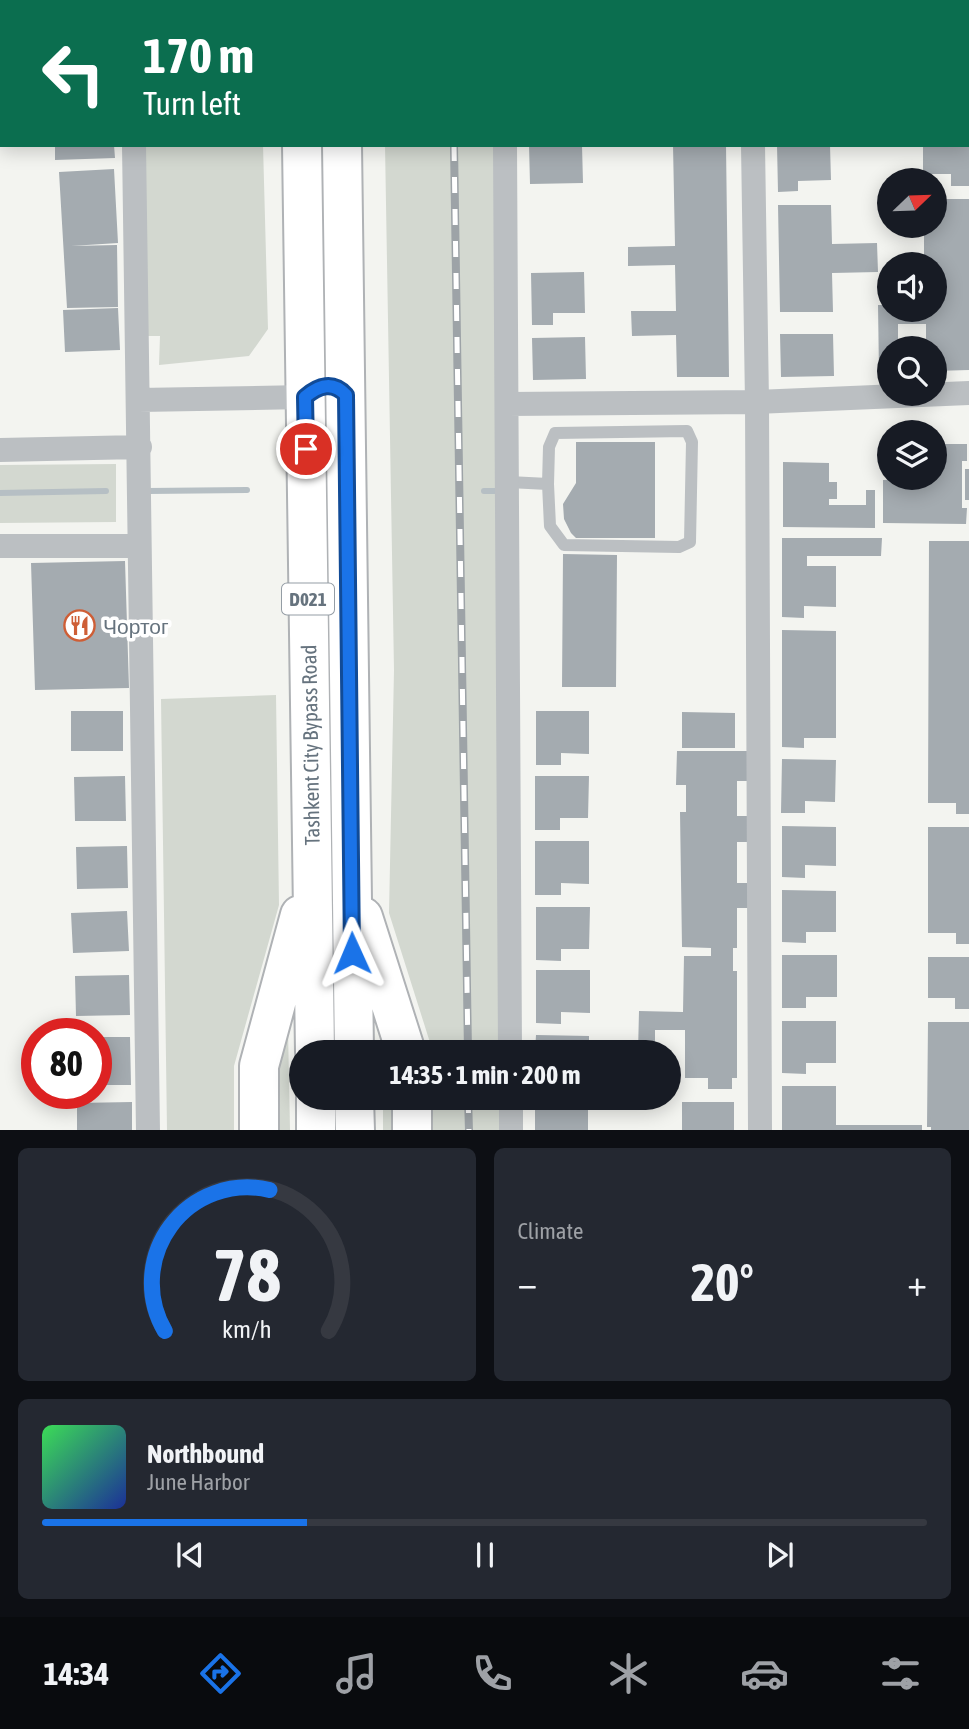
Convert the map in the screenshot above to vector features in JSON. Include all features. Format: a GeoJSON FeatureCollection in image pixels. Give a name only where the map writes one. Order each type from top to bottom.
{"type":"FeatureCollection","features":[{"type":"Feature","properties":{"kind":"highway","name":"Tashkent City Bypass Road"},"geometry":{"type":"LineString","coordinates":[[302,147],[315,1040]]}},
{"type":"Feature","properties":{"kind":"highway","name":"Tashkent City Bypass Road"},"geometry":{"type":"LineString","coordinates":[[342,147],[354,1040]]}},
{"type":"Feature","properties":{"kind":"highway"},"geometry":{"type":"LineString","coordinates":[[305,397],[327,386],[337,388],[346,395]]}},
{"type":"Feature","properties":{"kind":"highway"},"geometry":{"type":"LineString","coordinates":[[259,1130],[259,1066],[312,873]]}},
{"type":"Feature","properties":{"kind":"highway"},"geometry":{"type":"LineString","coordinates":[[351,878],[402,1040]]}},
{"type":"Feature","properties":{"kind":"highway"},"geometry":{"type":"LineString","coordinates":[[316,1110],[316,1130]]}},
{"type":"Feature","properties":{"kind":"highway"},"geometry":{"type":"LineString","coordinates":[[354,1110],[355,1130]]}},
{"type":"Feature","properties":{"kind":"highway"},"geometry":{"type":"LineString","coordinates":[[412,1110],[412,1130]]}},
{"type":"Feature","properties":{"kind":"street"},"geometry":{"type":"LineString","coordinates":[[134,147],[148,1130]]}},
{"type":"Feature","properties":{"kind":"street"},"geometry":{"type":"LineString","coordinates":[[505,147],[509,482],[510,1040]]}},
{"type":"Feature","properties":{"kind":"street"},"geometry":{"type":"LineString","coordinates":[[753,147],[757,402],[760,1130]]}},
{"type":"Feature","properties":{"kind":"street"},"geometry":{"type":"LineString","coordinates":[[508,404],[757,402],[969,393]]}},
{"type":"Feature","properties":{"kind":"street"},"geometry":{"type":"LineString","coordinates":[[139,400],[305,397]]}},
{"type":"Feature","properties":{"kind":"street"},"geometry":{"type":"LineString","coordinates":[[0,450],[140,447]]}},
{"type":"Feature","properties":{"kind":"street"},"geometry":{"type":"LineString","coordinates":[[0,546],[139,546]]}},
{"type":"Feature","properties":{"kind":"street"},"geometry":{"type":"LineString","coordinates":[[511,1110],[511,1130]]}},
{"type":"Feature","properties":{"kind":"lane"},"geometry":{"type":"LineString","coordinates":[[687,431],[692,442],[690,542],[680,547],[564,545],[550,526],[548,484],[549,447],[555,433],[687,431]]}},
{"type":"Feature","properties":{"kind":"lane"},"geometry":{"type":"LineString","coordinates":[[509,482],[548,484]]}},
{"type":"Feature","properties":{"kind":"shaded area"},"geometry":{"type":"Polygon","coordinates":[[[143,147],[263,147],[268,329],[249,356],[159,365],[160,336],[146,336],[143,147]]]}},
{"type":"Feature","properties":{"kind":"shaded area"},"geometry":{"type":"Polygon","coordinates":[[[385,147],[494,147],[502,1040],[429,1040],[389,913],[394,670],[385,147]]]}},
{"type":"Feature","properties":{"kind":"shaded area"},"geometry":{"type":"Polygon","coordinates":[[[116,464],[116,522],[0,523],[0,465],[116,464]]]}},
{"type":"Feature","properties":{"kind":"shaded area"},"geometry":{"type":"Polygon","coordinates":[[[276,695],[279,905],[234,1066],[234,1130],[167,1130],[161,699],[276,695]]]}},
{"type":"Feature","properties":{"kind":"shaded area"},"geometry":{"type":"Polygon","coordinates":[[[288,1029],[290,1130],[274,1130],[274,1066],[288,1029]]]}},
{"type":"Feature","properties":{"kind":"shaded area"},"geometry":{"type":"Polygon","coordinates":[[[383,1110],[402,1110],[402,1130],[383,1130],[383,1110]]]}},
{"type":"Feature","properties":{"kind":"shaded area"},"geometry":{"type":"Polygon","coordinates":[[[433,1110],[502,1110],[502,1130],[433,1130],[433,1110]]]}},
{"type":"Feature","properties":{"kind":"building"},"geometry":{"type":"Polygon","coordinates":[[[55,147],[114,147],[115,158],[55,160],[55,147]]]}},
{"type":"Feature","properties":{"kind":"building"},"geometry":{"type":"Polygon","coordinates":[[[529,147],[582,147],[583,183],[530,184],[529,147]]]}},
{"type":"Feature","properties":{"kind":"building"},"geometry":{"type":"Polygon","coordinates":[[[673,147],[726,147],[729,377],[677,377],[676,335],[632,336],[631,311],[676,311],[675,265],[628,266],[628,247],[675,246],[673,147]]]}},
{"type":"Feature","properties":{"kind":"building"},"geometry":{"type":"Polygon","coordinates":[[[777,147],[830,147],[831,180],[798,181],[798,191],[778,192],[777,147]]]}},
{"type":"Feature","properties":{"kind":"building"},"geometry":{"type":"Polygon","coordinates":[[[923,147],[969,147],[969,186],[951,186],[951,174],[947,174],[947,168],[923,168],[923,147]]]}},
{"type":"Feature","properties":{"kind":"building"},"geometry":{"type":"Polygon","coordinates":[[[114,169],[118,243],[71,246],[117,245],[118,307],[67,308],[59,172],[114,169]]]}},
{"type":"Feature","properties":{"kind":"building"},"geometry":{"type":"Polygon","coordinates":[[[947,199],[969,199],[969,370],[947,371],[947,336],[926,336],[926,324],[898,324],[898,336],[878,336],[878,322],[947,322],[947,252],[924,252],[924,238],[947,238],[947,199]]]}},
{"type":"Feature","properties":{"kind":"building"},"geometry":{"type":"Polygon","coordinates":[[[778,205],[831,205],[832,244],[877,243],[877,272],[832,273],[833,312],[780,312],[778,205]]]}},
{"type":"Feature","properties":{"kind":"building"},"geometry":{"type":"Polygon","coordinates":[[[584,272],[585,313],[553,313],[553,325],[532,325],[531,273],[584,272]]]}},
{"type":"Feature","properties":{"kind":"building"},"geometry":{"type":"Polygon","coordinates":[[[118,308],[120,350],[65,352],[63,310],[118,308]]]}},
{"type":"Feature","properties":{"kind":"building"},"geometry":{"type":"Polygon","coordinates":[[[780,334],[833,334],[834,376],[781,377],[780,334]]]}},
{"type":"Feature","properties":{"kind":"building"},"geometry":{"type":"Polygon","coordinates":[[[585,337],[586,379],[533,380],[532,338],[585,337]]]}},
{"type":"Feature","properties":{"kind":"building"},"geometry":{"type":"Polygon","coordinates":[[[576,442],[655,442],[655,538],[576,538],[571,533],[564,519],[563,504],[576,483],[576,442]]]}},
{"type":"Feature","properties":{"kind":"building"},"geometry":{"type":"Polygon","coordinates":[[[947,444],[967,444],[967,461],[962,461],[962,508],[967,508],[966,524],[883,523],[883,490],[947,490],[947,444]]]}},
{"type":"Feature","properties":{"kind":"building"},"geometry":{"type":"Polygon","coordinates":[[[783,462],[829,463],[829,482],[837,482],[837,499],[829,499],[829,505],[866,505],[866,490],[875,490],[875,528],[783,527],[783,462]]]}},
{"type":"Feature","properties":{"kind":"building"},"geometry":{"type":"Polygon","coordinates":[[[965,469],[969,469],[969,500],[965,500],[965,469]]]}},
{"type":"Feature","properties":{"kind":"building"},"geometry":{"type":"Polygon","coordinates":[[[782,538],[882,538],[881,556],[807,556],[807,566],[836,566],[836,607],[804,606],[804,618],[782,617],[782,538]]]}},
{"type":"Feature","properties":{"kind":"building"},"geometry":{"type":"Polygon","coordinates":[[[929,541],[969,541],[969,814],[956,814],[956,803],[928,803],[929,541]]]}},
{"type":"Feature","properties":{"kind":"building"},"geometry":{"type":"Polygon","coordinates":[[[563,554],[617,555],[616,687],[562,687],[563,554]]]}},
{"type":"Feature","properties":{"kind":"building","name":"Чортог"},"geometry":{"type":"Polygon","coordinates":[[[125,561],[129,688],[35,690],[31,563],[125,561]]]}},
{"type":"Feature","properties":{"kind":"building"},"geometry":{"type":"Polygon","coordinates":[[[782,630],[836,631],[836,738],[804,738],[804,748],[782,747],[782,630]]]}},
{"type":"Feature","properties":{"kind":"building"},"geometry":{"type":"Polygon","coordinates":[[[71,711],[123,711],[123,751],[71,751],[71,711]]]}},
{"type":"Feature","properties":{"kind":"building"},"geometry":{"type":"Polygon","coordinates":[[[536,711],[589,711],[589,754],[561,753],[561,765],[536,765],[536,711]]]}},
{"type":"Feature","properties":{"kind":"building"},"geometry":{"type":"Polygon","coordinates":[[[682,712],[735,713],[735,748],[682,748],[682,712]]]}},
{"type":"Feature","properties":{"kind":"building"},"geometry":{"type":"Polygon","coordinates":[[[677,751],[749,751],[750,781],[737,781],[737,816],[748,816],[748,842],[737,842],[737,883],[748,883],[748,908],[737,908],[737,948],[733,948],[733,971],[737,971],[737,1078],[732,1078],[732,1089],[708,1089],[708,1078],[685,1078],[685,1030],[655,1030],[655,1040],[638,1040],[639,1011],[683,1012],[684,956],[711,956],[711,948],[682,947],[680,812],[686,812],[686,785],[676,785],[677,751]]]}},
{"type":"Feature","properties":{"kind":"building"},"geometry":{"type":"Polygon","coordinates":[[[782,759],[836,760],[835,802],[805,801],[805,813],[781,813],[782,759]]]}},
{"type":"Feature","properties":{"kind":"building"},"geometry":{"type":"Polygon","coordinates":[[[125,776],[126,821],[75,821],[74,777],[125,776]]]}},
{"type":"Feature","properties":{"kind":"building"},"geometry":{"type":"Polygon","coordinates":[[[535,776],[589,776],[588,818],[560,818],[560,830],[535,830],[535,776]]]}},
{"type":"Feature","properties":{"kind":"building"},"geometry":{"type":"Polygon","coordinates":[[[782,826],[836,827],[836,866],[805,865],[805,878],[782,877],[782,826]]]}},
{"type":"Feature","properties":{"kind":"building"},"geometry":{"type":"Polygon","coordinates":[[[928,827],[969,827],[969,944],[956,944],[956,933],[928,933],[928,827]]]}},
{"type":"Feature","properties":{"kind":"building"},"geometry":{"type":"Polygon","coordinates":[[[535,841],[589,841],[589,884],[561,883],[561,895],[535,895],[535,841]]]}},
{"type":"Feature","properties":{"kind":"building"},"geometry":{"type":"Polygon","coordinates":[[[127,846],[128,888],[77,889],[76,847],[127,846]]]}},
{"type":"Feature","properties":{"kind":"building"},"geometry":{"type":"Polygon","coordinates":[[[782,890],[836,891],[836,932],[806,932],[806,943],[782,942],[782,890]]]}},
{"type":"Feature","properties":{"kind":"building"},"geometry":{"type":"Polygon","coordinates":[[[536,907],[590,907],[589,949],[561,949],[561,961],[536,960],[536,907]]]}},
{"type":"Feature","properties":{"kind":"building"},"geometry":{"type":"Polygon","coordinates":[[[127,911],[129,951],[73,953],[71,913],[127,911]]]}},
{"type":"Feature","properties":{"kind":"building"},"geometry":{"type":"Polygon","coordinates":[[[782,955],[837,955],[837,997],[806,997],[806,1008],[782,1008],[782,955]]]}},
{"type":"Feature","properties":{"kind":"building"},"geometry":{"type":"Polygon","coordinates":[[[928,957],[969,957],[969,1009],[955,1009],[955,998],[928,998],[928,957]]]}},
{"type":"Feature","properties":{"kind":"building"},"geometry":{"type":"Polygon","coordinates":[[[536,970],[590,970],[590,1013],[561,1012],[561,1024],[536,1023],[536,970]]]}},
{"type":"Feature","properties":{"kind":"building"},"geometry":{"type":"Polygon","coordinates":[[[129,975],[130,1015],[76,1016],[75,976],[129,975]]]}},
{"type":"Feature","properties":{"kind":"building"},"geometry":{"type":"Polygon","coordinates":[[[782,1021],[836,1021],[836,1063],[806,1063],[806,1074],[782,1073],[782,1021]]]}},
{"type":"Feature","properties":{"kind":"building"},"geometry":{"type":"Polygon","coordinates":[[[928,1022],[969,1022],[969,1130],[931,1130],[931,1127],[927,1127],[928,1022]]]}},
{"type":"Feature","properties":{"kind":"building"},"geometry":{"type":"Polygon","coordinates":[[[536,1035],[589,1036],[589,1040],[536,1040],[536,1035]]]}},
{"type":"Feature","properties":{"kind":"building"},"geometry":{"type":"Polygon","coordinates":[[[112,1037],[130,1037],[131,1085],[112,1085],[112,1037]]]}},
{"type":"Feature","properties":{"kind":"building"},"geometry":{"type":"Polygon","coordinates":[[[782,1086],[836,1086],[836,1125],[922,1125],[922,1130],[782,1130],[782,1086]]]}},
{"type":"Feature","properties":{"kind":"building"},"geometry":{"type":"Polygon","coordinates":[[[112,1102],[132,1102],[132,1130],[77,1130],[77,1109],[112,1109],[112,1102]]]}},
{"type":"Feature","properties":{"kind":"building"},"geometry":{"type":"Polygon","coordinates":[[[682,1102],[734,1102],[734,1130],[682,1130],[682,1102]]]}},
{"type":"Feature","properties":{"kind":"building"},"geometry":{"type":"Polygon","coordinates":[[[535,1110],[588,1110],[588,1130],[535,1130],[535,1110]]]}},
{"type":"Feature","properties":{"kind":"waterway"},"geometry":{"type":"LineString","coordinates":[[148,491],[247,490]]}},
{"type":"Feature","properties":{"kind":"waterway"},"geometry":{"type":"LineString","coordinates":[[0,493],[106,491]]}},
{"type":"Feature","properties":{"kind":"waterway"},"geometry":{"type":"LineString","coordinates":[[484,491],[495,491]]}},
{"type":"Feature","properties":{"kind":"railway"},"geometry":{"type":"LineString","coordinates":[[454,147],[468,1040]]}},
{"type":"Feature","properties":{"kind":"railway"},"geometry":{"type":"LineString","coordinates":[[468,1110],[469,1130]]}},
{"type":"Feature","properties":{"kind":"place","name":"Чортог"},"geometry":{"type":"Point","coordinates":[80,626]}},
{"type":"Feature","properties":{"kind":"route"},"geometry":{"type":"LineString","coordinates":[[306,449],[305,397],[321,387],[337,388],[346,395],[352,953]]}}]}
